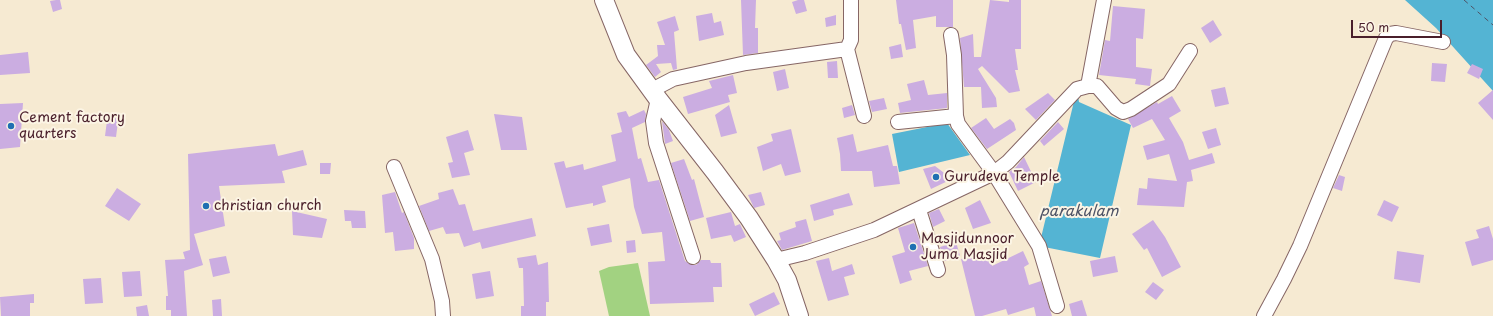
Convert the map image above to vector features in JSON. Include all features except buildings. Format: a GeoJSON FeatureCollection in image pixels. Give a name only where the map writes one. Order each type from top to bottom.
{"type":"FeatureCollection","features":[{"type":"Feature","properties":{"kind":"main road"},"geometry":{"type":"LineString","coordinates":[[604,0],[621,45],[655,95],[716,172],[776,260],[787,280],[799,316]]}},
{"type":"Feature","properties":{"kind":"street"},"geometry":{"type":"LineString","coordinates":[[851,0],[851,40],[847,49],[864,116]]}},
{"type":"Feature","properties":{"kind":"street"},"geometry":{"type":"LineString","coordinates":[[1088,86],[1104,0]]}},
{"type":"Feature","properties":{"kind":"street"},"geometry":{"type":"LineString","coordinates":[[1264,316],[1300,246],[1386,38],[1390,34],[1401,33],[1443,42]]}},
{"type":"Feature","properties":{"kind":"street"},"geometry":{"type":"LineString","coordinates":[[951,35],[954,55],[956,116],[958,124],[994,172],[1039,246],[1057,306]]}},
{"type":"Feature","properties":{"kind":"street"},"geometry":{"type":"LineString","coordinates":[[693,257],[656,143],[653,120],[655,95],[673,79],[746,63],[847,49]]}},
{"type":"Feature","properties":{"kind":"street"},"geometry":{"type":"LineString","coordinates":[[776,260],[805,253],[854,237],[919,210],[994,172],[1008,162],[1077,90],[1088,86],[1097,86],[1116,108],[1123,112],[1152,96],[1169,84],[1190,52]]}},
{"type":"Feature","properties":{"kind":"street"},"geometry":{"type":"LineString","coordinates":[[898,122],[956,116]]}},
{"type":"Feature","properties":{"kind":"street"},"geometry":{"type":"LineString","coordinates":[[394,167],[432,259],[442,301],[443,316]]}},
{"type":"Feature","properties":{"kind":"street"},"geometry":{"type":"LineString","coordinates":[[919,210],[938,270]]}},
{"type":"Feature","properties":{"kind":"green space"},"geometry":{"type":"Polygon","coordinates":[[[638,263],[650,316],[609,316],[599,271],[609,267],[638,263]]]}},
{"type":"Feature","properties":{"kind":"water"},"geometry":{"type":"Polygon","coordinates":[[[1405,0],[1493,0],[1493,91],[1436,28],[1405,0]]]}},
{"type":"Feature","properties":{"kind":"water","name":"parakulam"},"geometry":{"type":"Polygon","coordinates":[[[1077,89],[1079,102],[1131,125],[1100,258],[1039,246],[1077,89]]]}},
{"type":"Feature","properties":{"kind":"water"},"geometry":{"type":"Polygon","coordinates":[[[947,123],[970,155],[899,172],[892,134],[947,123]]]}},
{"type":"Feature","properties":{"kind":"ferry route"},"geometry":{"type":"LineString","coordinates":[[1464,0],[1493,25]]}},
{"type":"Feature","properties":{"kind":"place","name":"Cement factory quarters"},"geometry":{"type":"Point","coordinates":[11,126]}},
{"type":"Feature","properties":{"kind":"place","name":"Gurudeva Temple"},"geometry":{"type":"Point","coordinates":[936,177]}},
{"type":"Feature","properties":{"kind":"place","name":"christian church"},"geometry":{"type":"Point","coordinates":[206,206]}},
{"type":"Feature","properties":{"kind":"place","name":"Masjidunnoor Juma Masjid"},"geometry":{"type":"Point","coordinates":[913,247]}}]}
